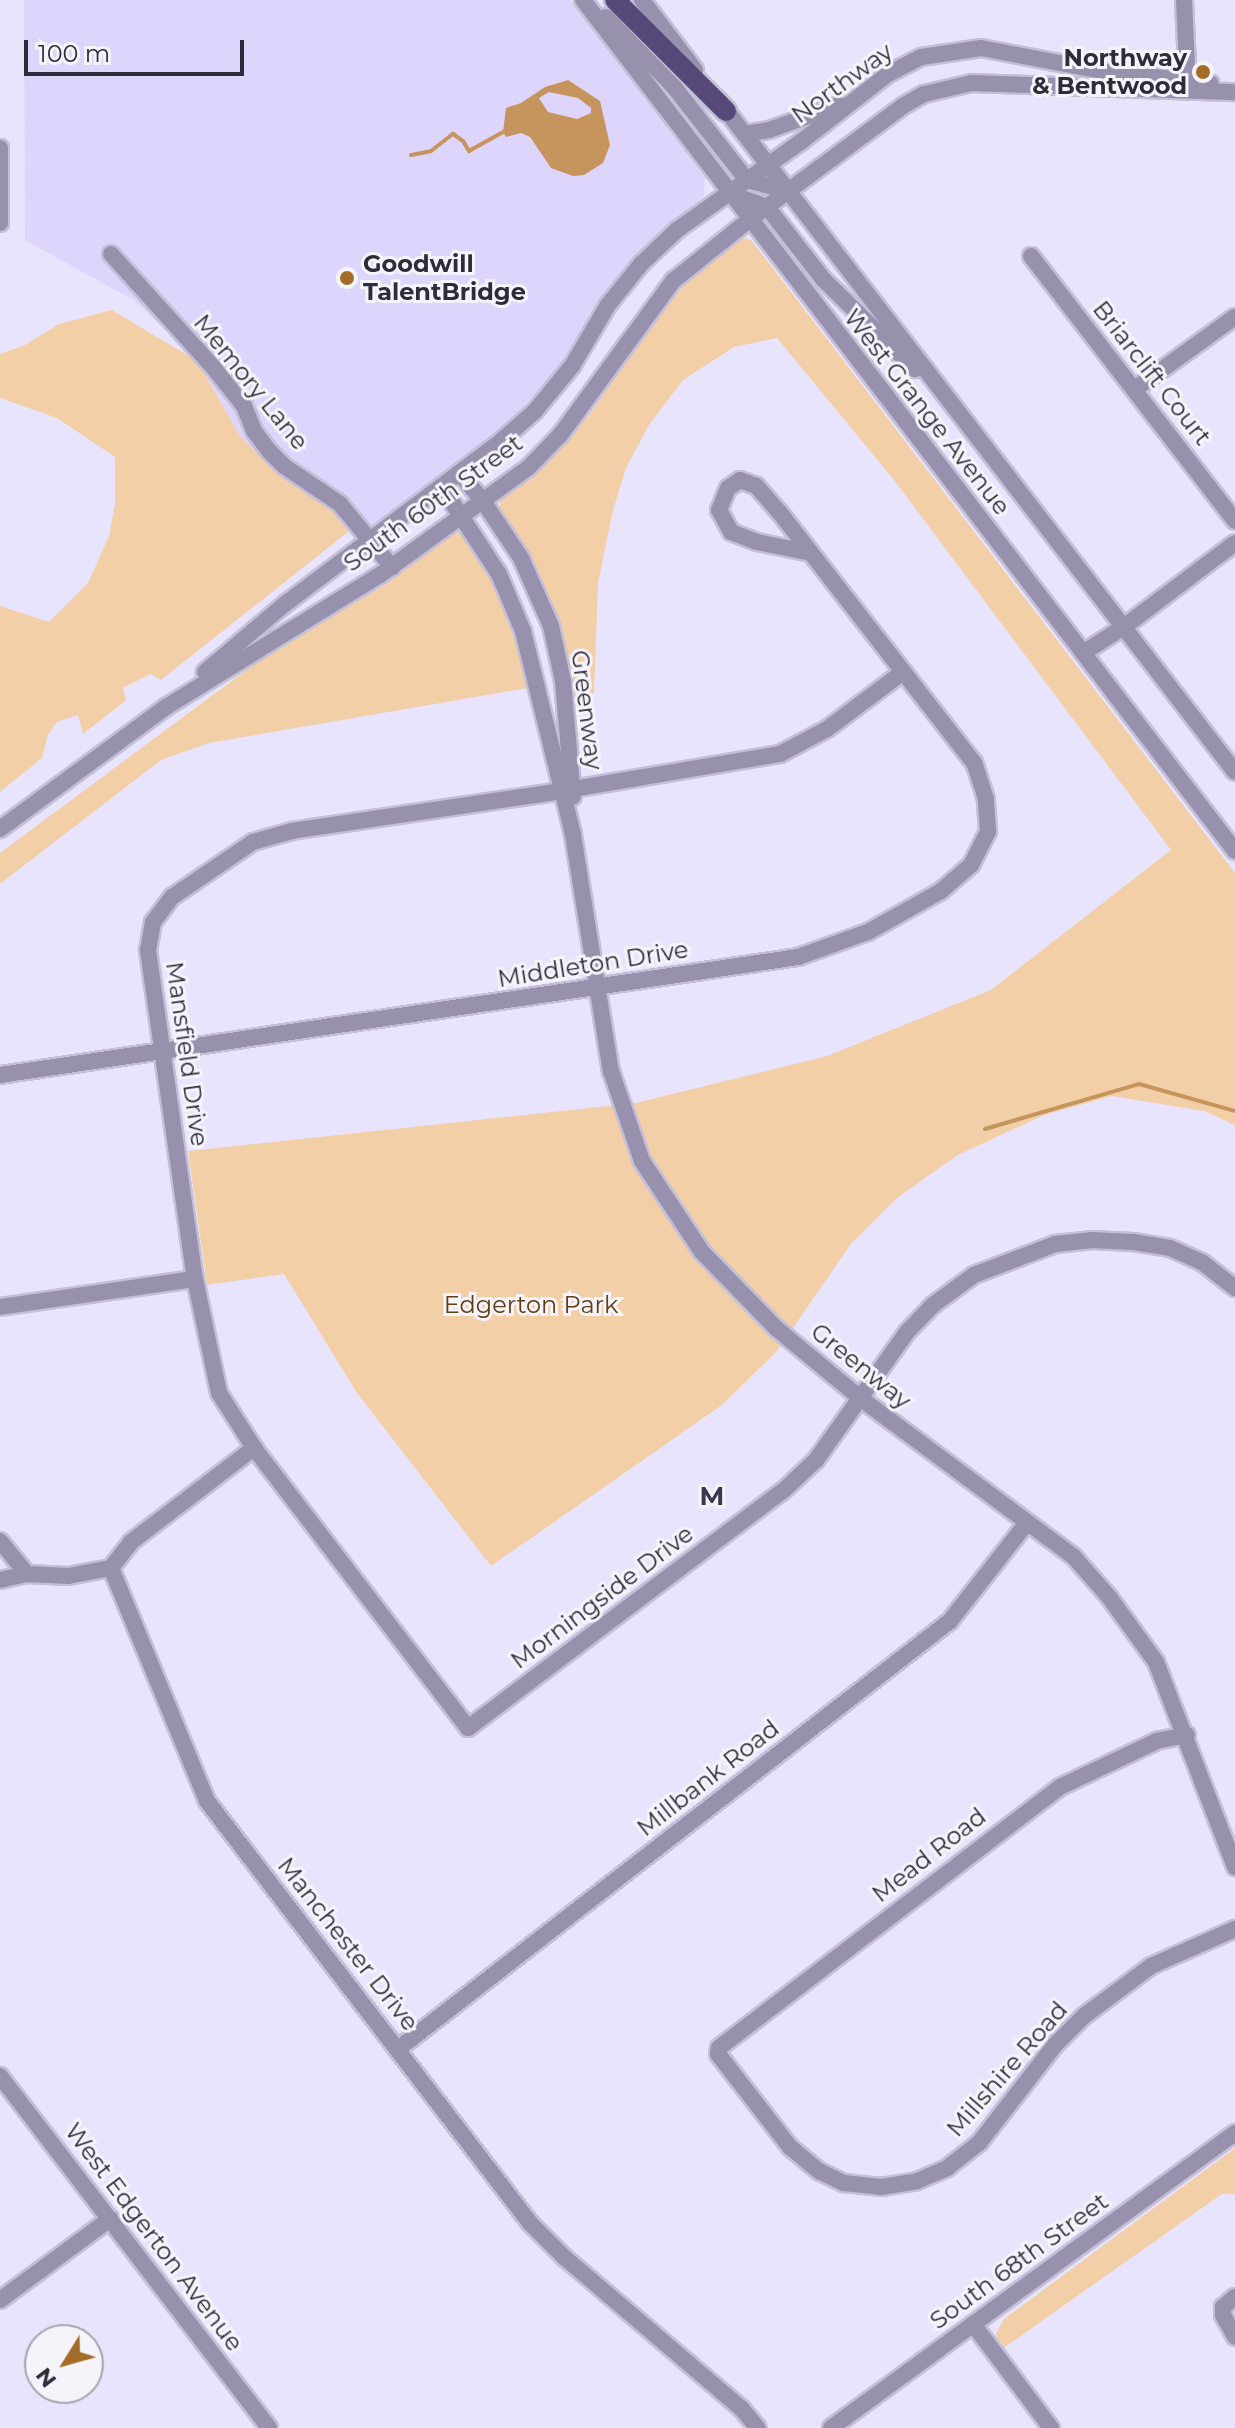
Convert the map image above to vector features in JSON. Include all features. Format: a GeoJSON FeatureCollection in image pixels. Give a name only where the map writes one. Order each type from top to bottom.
{"type":"FeatureCollection","features":[{"type":"Feature","properties":{"kind":"main road"},"geometry":{"type":"LineString","coordinates":[[615,0],[726,111]]}},
{"type":"Feature","properties":{"kind":"street","name":"West Grange Avenue"},"geometry":{"type":"LineString","coordinates":[[583,0],[1235,851]]}},
{"type":"Feature","properties":{"kind":"street"},"geometry":{"type":"LineString","coordinates":[[590,0],[674,87],[747,180],[788,191]]}},
{"type":"Feature","properties":{"kind":"street","name":"West Grange Avenue"},"geometry":{"type":"LineString","coordinates":[[642,0],[1235,772]]}},
{"type":"Feature","properties":{"kind":"street"},"geometry":{"type":"LineString","coordinates":[[1184,0],[1188,85]]}},
{"type":"Feature","properties":{"kind":"street","name":"Northway"},"geometry":{"type":"LineString","coordinates":[[768,166],[858,96],[921,57],[981,48],[1107,72],[1235,90]]}},
{"type":"Feature","properties":{"kind":"street","name":"Northway"},"geometry":{"type":"LineString","coordinates":[[788,191],[903,106],[946,87],[972,83],[1188,85]]}},
{"type":"Feature","properties":{"kind":"street"},"geometry":{"type":"LineString","coordinates":[[744,134],[821,113],[858,96]]}},
{"type":"Feature","properties":{"kind":"street"},"geometry":{"type":"LineString","coordinates":[[0,148],[0,223]]}},
{"type":"Feature","properties":{"kind":"street","name":"South 60th Street"},"geometry":{"type":"LineString","coordinates":[[166,707],[285,604],[442,487],[523,421],[555,388],[608,305],[641,264],[677,230],[768,166]]}},
{"type":"Feature","properties":{"kind":"street","name":"South 60th Street"},"geometry":{"type":"LineString","coordinates":[[0,829],[166,707],[392,567],[529,467],[561,434],[673,281],[788,191]]}},
{"type":"Feature","properties":{"kind":"street"},"geometry":{"type":"LineString","coordinates":[[728,193],[767,207],[823,279],[956,409]]}},
{"type":"Feature","properties":{"kind":"street","name":"Memory Lane"},"geometry":{"type":"LineString","coordinates":[[111,254],[213,367],[244,406],[254,431],[270,452],[284,466],[340,504],[392,567]]}},
{"type":"Feature","properties":{"kind":"street","name":"Briarclift Court"},"geometry":{"type":"LineString","coordinates":[[1031,256],[1235,521]]}},
{"type":"Feature","properties":{"kind":"street"},"geometry":{"type":"LineString","coordinates":[[1135,389],[1235,317]]}},
{"type":"Feature","properties":{"kind":"street","name":"Greenway"},"geometry":{"type":"LineString","coordinates":[[459,473],[483,501],[521,558],[551,626],[563,681],[568,790],[596,988],[611,1071],[642,1161],[702,1252],[777,1329],[860,1398],[1073,1556],[1109,1597],[1156,1662],[1187,1735],[1235,1867]]}},
{"type":"Feature","properties":{"kind":"street"},"geometry":{"type":"LineString","coordinates":[[811,553],[757,542],[731,532],[719,510],[728,488],[740,480],[756,486],[811,553],[903,672]]}},
{"type":"Feature","properties":{"kind":"street","name":"Greenway"},"geometry":{"type":"LineString","coordinates":[[442,487],[463,515],[514,604],[568,790]]}},
{"type":"Feature","properties":{"kind":"street"},"geometry":{"type":"LineString","coordinates":[[1083,653],[1125,626],[1235,543]]}},
{"type":"Feature","properties":{"kind":"street","name":"Mansfield Drive"},"geometry":{"type":"LineString","coordinates":[[468,1728],[254,1448],[219,1393],[195,1279],[148,950],[153,922],[172,897],[253,842],[292,831],[568,790],[780,754],[827,729],[903,672]]}},
{"type":"Feature","properties":{"kind":"street","name":"Middleton Drive"},"geometry":{"type":"LineString","coordinates":[[0,1075],[798,957],[868,932],[941,891],[971,865],[988,831],[986,799],[974,763],[903,672]]}},
{"type":"Feature","properties":{"kind":"street","name":"Morningside Drive"},"geometry":{"type":"LineString","coordinates":[[468,1728],[783,1491],[816,1460],[907,1332],[933,1305],[974,1275],[1055,1244],[1119,1241],[1170,1248],[1203,1263],[1235,1288]]}},
{"type":"Feature","properties":{"kind":"street"},"geometry":{"type":"LineString","coordinates":[[0,1307],[195,1279]]}},
{"type":"Feature","properties":{"kind":"street"},"geometry":{"type":"LineString","coordinates":[[0,1580],[27,1574],[68,1576],[111,1568],[131,1542],[254,1448]]}},
{"type":"Feature","properties":{"kind":"street","name":"Millbank Road"},"geometry":{"type":"LineString","coordinates":[[398,2049],[950,1621],[1026,1524]]}},
{"type":"Feature","properties":{"kind":"street"},"geometry":{"type":"LineString","coordinates":[[0,1541],[27,1574]]}},
{"type":"Feature","properties":{"kind":"street","name":"Manchester Drive"},"geometry":{"type":"LineString","coordinates":[[111,1568],[207,1801],[530,2223],[564,2257],[741,2408],[758,2428]]}},
{"type":"Feature","properties":{"kind":"street","name":"Mead Road"},"geometry":{"type":"LineString","coordinates":[[719,2048],[1060,1787],[1157,1741],[1187,1735]]}},
{"type":"Feature","properties":{"kind":"street","name":"Millshire Road"},"geometry":{"type":"LineString","coordinates":[[719,2048],[718,2054],[790,2147],[819,2171],[844,2183],[869,2186],[917,2181],[947,2168],[979,2143],[1055,2045],[1084,2016],[1151,1966],[1235,1929]]}},
{"type":"Feature","properties":{"kind":"street","name":"West Edgerton Avenue"},"geometry":{"type":"LineString","coordinates":[[0,2076],[269,2428]]}},
{"type":"Feature","properties":{"kind":"street","name":"South 68th Street"},"geometry":{"type":"LineString","coordinates":[[831,2428],[1235,2133]]}},
{"type":"Feature","properties":{"kind":"street"},"geometry":{"type":"LineString","coordinates":[[0,2300],[110,2219]]}},
{"type":"Feature","properties":{"kind":"street"},"geometry":{"type":"LineString","coordinates":[[1235,2297],[1223,2307],[1223,2315],[1235,2337]]}},
{"type":"Feature","properties":{"kind":"street"},"geometry":{"type":"LineString","coordinates":[[973,2324],[1051,2428]]}},
{"type":"Feature","properties":{"kind":"shaded area"},"geometry":{"type":"Polygon","coordinates":[[[24,0],[571,0],[705,178],[704,196],[660,235],[597,308],[553,375],[505,426],[359,535],[328,502],[280,476],[240,436],[197,361],[135,301],[25,240],[24,0]]]}},
{"type":"Feature","properties":{"kind":"shaded area"},"geometry":{"type":"Polygon","coordinates":[[[568,80],[600,101],[610,145],[603,163],[584,175],[573,176],[551,168],[530,137],[521,133],[506,137],[503,132],[506,108],[521,103],[545,87],[568,80]],[[549,92],[539,98],[548,112],[577,119],[591,113],[591,108],[578,98],[549,92]]]}},
{"type":"Feature","properties":{"kind":"green space","name":"Edgerton Park"},"geometry":{"type":"Polygon","coordinates":[[[745,238],[752,241],[1235,873],[1235,1125],[1204,1111],[1112,1096],[1044,1115],[958,1155],[898,1197],[851,1244],[777,1351],[722,1405],[491,1566],[357,1393],[284,1274],[207,1285],[188,1151],[636,1103],[827,1056],[991,990],[1171,850],[894,480],[777,338],[734,347],[683,380],[649,425],[626,468],[613,510],[598,583],[594,693],[575,696],[561,634],[536,573],[500,509],[500,503],[504,496],[559,450],[590,414],[642,336],[686,283],[738,240],[745,238]]]}},
{"type":"Feature","properties":{"kind":"green space"},"geometry":{"type":"Polygon","coordinates":[[[112,310],[197,361],[240,436],[280,476],[328,502],[353,528],[161,680],[151,674],[123,688],[126,700],[83,734],[78,715],[57,722],[48,735],[42,758],[0,792],[0,606],[49,622],[88,583],[109,536],[115,504],[115,457],[57,418],[0,398],[0,354],[25,345],[59,324],[112,310]]]}},
{"type":"Feature","properties":{"kind":"green space"},"geometry":{"type":"Polygon","coordinates":[[[463,532],[486,565],[505,604],[517,634],[528,688],[209,743],[161,760],[0,884],[0,853],[272,651],[385,585],[454,533],[463,532]]]}},
{"type":"Feature","properties":{"kind":"green space"},"geometry":{"type":"Polygon","coordinates":[[[1235,2148],[1235,2194],[1222,2194],[1002,2349],[996,2334],[1004,2319],[1235,2148]]]}},
{"type":"Feature","properties":{"kind":"waterway"},"geometry":{"type":"LineString","coordinates":[[411,155],[431,151],[453,134],[463,141],[469,151],[503,132]]}},
{"type":"Feature","properties":{"kind":"waterway"},"geometry":{"type":"LineString","coordinates":[[985,1129],[1139,1084],[1235,1111]]}},
{"type":"Feature","properties":{"kind":"place","name":"Northway & Bentwood"},"geometry":{"type":"Point","coordinates":[1203,72]}},
{"type":"Feature","properties":{"kind":"place","name":"Goodwill TalentBridge"},"geometry":{"type":"Point","coordinates":[347,278]}},
{"type":"Feature","properties":{"kind":"district","name":"M"},"geometry":{"type":"Point","coordinates":[712,1497]}}]}
